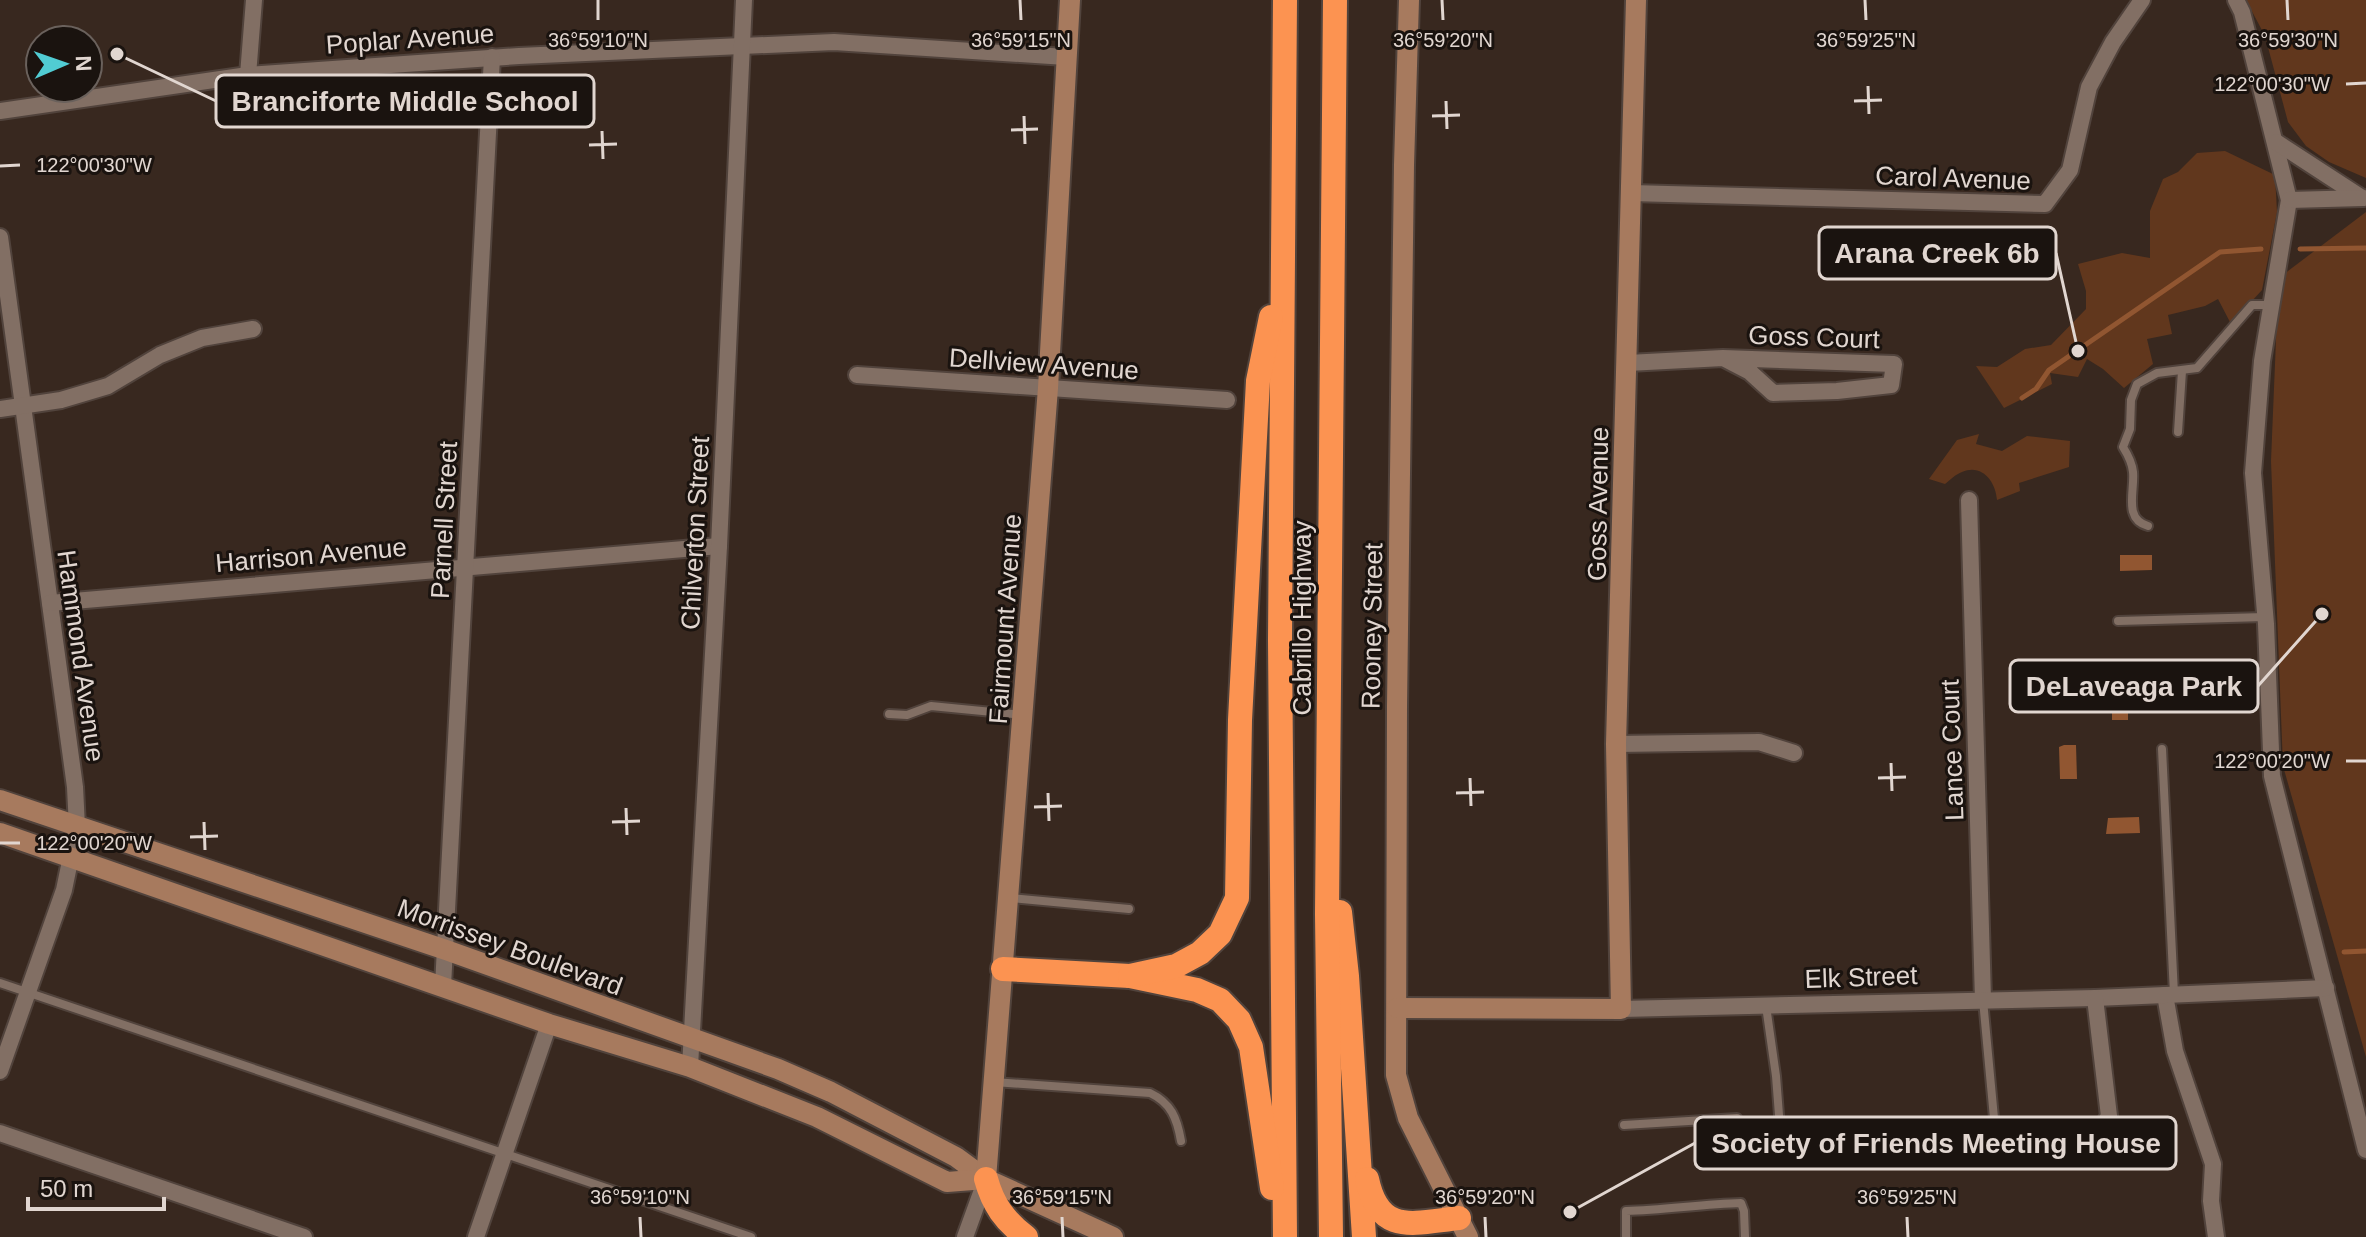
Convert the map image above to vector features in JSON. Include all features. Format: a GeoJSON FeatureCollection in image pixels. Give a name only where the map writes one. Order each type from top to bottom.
{"type":"FeatureCollection","features":[{"type":"Feature","properties":{"kind":"highway","name":"Cabrillo Highway"},"geometry":{"type":"LineString","coordinates":[[1285,0],[1280,722],[1285,1237]]}},
{"type":"Feature","properties":{"kind":"highway","name":"Cabrillo Highway"},"geometry":{"type":"LineString","coordinates":[[1331,1237],[1327,975],[1335,0]]}},
{"type":"Feature","properties":{"kind":"highway"},"geometry":{"type":"LineString","coordinates":[[1130,976],[1176,966],[1200,953],[1227,922],[1237,898],[1240,720],[1258,381],[1283,258]]}},
{"type":"Feature","properties":{"kind":"highway"},"geometry":{"type":"LineString","coordinates":[[1329,835],[1346,963],[1364,1237]]}},
{"type":"Feature","properties":{"kind":"highway"},"geometry":{"type":"LineString","coordinates":[[1003,969],[1130,976],[1209,994],[1231,1009],[1246,1032],[1254,1061],[1279,1237]]}},
{"type":"Feature","properties":{"kind":"highway"},"geometry":{"type":"LineString","coordinates":[[1357,1119],[1368,1186],[1381,1212],[1400,1223],[1463,1228]]}},
{"type":"Feature","properties":{"kind":"highway"},"geometry":{"type":"LineString","coordinates":[[986,1179],[991,1199],[1007,1223],[1026,1237]]}},
{"type":"Feature","properties":{"kind":"highway"},"geometry":{"type":"LineString","coordinates":[[1416,1237],[1463,1228]]}},
{"type":"Feature","properties":{"kind":"street"},"geometry":{"type":"LineString","coordinates":[[248,75],[254,0]]}},
{"type":"Feature","properties":{"kind":"street","name":"Chilverton Street"},"geometry":{"type":"LineString","coordinates":[[690,1067],[719,546],[744,0]]}},
{"type":"Feature","properties":{"kind":"street","name":"Fairmount Avenue"},"geometry":{"type":"LineString","coordinates":[[965,1237],[986,1179],[1010,898],[1048,388],[1070,0]]}},
{"type":"Feature","properties":{"kind":"street","name":"Rooney Street"},"geometry":{"type":"LineString","coordinates":[[1409,0],[1397,707],[1396,1075],[1412,1127],[1463,1228]]}},
{"type":"Feature","properties":{"kind":"street","name":"Goss Avenue"},"geometry":{"type":"LineString","coordinates":[[1621,1009],[1616,744],[1636,0]]}},
{"type":"Feature","properties":{"kind":"street","name":"Carol Avenue"},"geometry":{"type":"LineString","coordinates":[[1631,193],[2045,204],[2070,170],[2089,87],[2113,42],[2142,0]]}},
{"type":"Feature","properties":{"kind":"street"},"geometry":{"type":"LineString","coordinates":[[2236,0],[2242,12],[2289,200],[2262,361],[2253,473],[2265,617],[2272,776],[2366,1150]]}},
{"type":"Feature","properties":{"kind":"street","name":"Poplar Avenue"},"geometry":{"type":"LineString","coordinates":[[0,111],[248,75],[492,57],[834,42],[1066,57]]}},
{"type":"Feature","properties":{"kind":"street","name":"Parnell Street"},"geometry":{"type":"LineString","coordinates":[[443,986],[492,57]]}},
{"type":"Feature","properties":{"kind":"street"},"geometry":{"type":"LineString","coordinates":[[2276,142],[2364,198]]}},
{"type":"Feature","properties":{"kind":"street"},"geometry":{"type":"LineString","coordinates":[[2289,200],[2364,198]]}},
{"type":"Feature","properties":{"kind":"street","name":"Hammond Avenue"},"geometry":{"type":"LineString","coordinates":[[0,237],[75,787],[77,827],[64,890],[0,1071]]}},
{"type":"Feature","properties":{"kind":"street"},"geometry":{"type":"LineString","coordinates":[[0,409],[61,400],[108,386],[160,355],[202,338],[253,329]]}},
{"type":"Feature","properties":{"kind":"street","name":"Goss Court"},"geometry":{"type":"LineString","coordinates":[[1628,363],[1723,358],[1894,364],[1891,385],[1773,393],[1750,372],[1723,358]]}},
{"type":"Feature","properties":{"kind":"street","name":"Dellview Avenue"},"geometry":{"type":"LineString","coordinates":[[857,375],[1227,400]]}},
{"type":"Feature","properties":{"kind":"street","name":"Lance Court"},"geometry":{"type":"LineString","coordinates":[[1969,500],[1983,1000]]}},
{"type":"Feature","properties":{"kind":"street","name":"Harrison Avenue"},"geometry":{"type":"LineString","coordinates":[[50,603],[719,546]]}},
{"type":"Feature","properties":{"kind":"street"},"geometry":{"type":"LineString","coordinates":[[1616,744],[1759,742],[1794,753]]}},
{"type":"Feature","properties":{"kind":"street","name":"Morrissey Boulevard"},"geometry":{"type":"LineString","coordinates":[[0,800],[446,950],[778,1069],[831,1092],[956,1157],[986,1179],[1113,1237]]}},
{"type":"Feature","properties":{"kind":"street","name":"Morrissey Boulevard"},"geometry":{"type":"LineString","coordinates":[[0,833],[549,1024],[690,1067],[817,1117],[947,1182],[986,1179]]}},
{"type":"Feature","properties":{"kind":"street","name":"Elk Street"},"geometry":{"type":"LineString","coordinates":[[1397,1008],[1766,1006],[2095,998],[2326,988]]}},
{"type":"Feature","properties":{"kind":"street"},"geometry":{"type":"LineString","coordinates":[[2169,995],[2175,1051],[2213,1164],[2211,1201],[2216,1237]]}},
{"type":"Feature","properties":{"kind":"street"},"geometry":{"type":"LineString","coordinates":[[2092,1144],[2109,1116],[2095,998]]}},
{"type":"Feature","properties":{"kind":"street"},"geometry":{"type":"LineString","coordinates":[[476,1237],[549,1024]]}},
{"type":"Feature","properties":{"kind":"street"},"geometry":{"type":"LineString","coordinates":[[0,1133],[304,1237]]}},
{"type":"Feature","properties":{"kind":"lane"},"geometry":{"type":"LineString","coordinates":[[2148,526],[2140,524],[2133,515],[2133,469],[2123,447],[2130,429],[2133,392],[2137,384],[2146,377],[2197,368],[2252,305],[2272,305]]}},
{"type":"Feature","properties":{"kind":"lane"},"geometry":{"type":"LineString","coordinates":[[2178,432],[2182,371]]}},
{"type":"Feature","properties":{"kind":"lane"},"geometry":{"type":"LineString","coordinates":[[2118,621],[2265,617]]}},
{"type":"Feature","properties":{"kind":"lane"},"geometry":{"type":"LineString","coordinates":[[889,714],[907,715],[931,706],[1024,715]]}},
{"type":"Feature","properties":{"kind":"lane"},"geometry":{"type":"LineString","coordinates":[[2162,749],[2169,995]]}},
{"type":"Feature","properties":{"kind":"lane"},"geometry":{"type":"LineString","coordinates":[[1010,898],[1129,909]]}},
{"type":"Feature","properties":{"kind":"lane"},"geometry":{"type":"LineString","coordinates":[[0,983],[751,1237]]}},
{"type":"Feature","properties":{"kind":"lane"},"geometry":{"type":"LineString","coordinates":[[1982,1142],[1994,1118],[1983,1000]]}},
{"type":"Feature","properties":{"kind":"lane"},"geometry":{"type":"LineString","coordinates":[[1766,1006],[1780,1128]]}},
{"type":"Feature","properties":{"kind":"lane"},"geometry":{"type":"LineString","coordinates":[[994,1082],[1150,1093],[1172,1109],[1181,1141]]}},
{"type":"Feature","properties":{"kind":"lane"},"geometry":{"type":"LineString","coordinates":[[1624,1125],[1737,1118]]}},
{"type":"Feature","properties":{"kind":"lane"},"geometry":{"type":"LineString","coordinates":[[1626,1237],[1626,1211],[1741,1203],[1745,1237]]}},
{"type":"Feature","properties":{"kind":"shaded area"},"geometry":{"type":"Polygon","coordinates":[[[2246,0],[2366,0],[2366,178],[2329,162],[2306,146],[2288,122],[2265,36],[2246,0]]]}},
{"type":"Feature","properties":{"kind":"shaded area"},"geometry":{"type":"Polygon","coordinates":[[[2225,151],[2275,175],[2277,212],[2262,290],[2231,324],[2218,299],[2205,306],[2168,315],[2172,334],[2147,339],[2153,364],[2124,388],[2087,359],[2078,377],[2050,373],[2052,384],[2004,408],[1976,366],[1997,367],[2025,349],[2051,345],[2086,309],[2086,291],[2078,264],[2122,253],[2150,258],[2150,211],[2163,179],[2178,172],[2197,153],[2225,151]]]}},
{"type":"Feature","properties":{"kind":"shaded area"},"geometry":{"type":"Polygon","coordinates":[[[2366,212],[2366,1057],[2283,766],[2271,461],[2278,291],[2284,274],[2366,212]]]}},
{"type":"Feature","properties":{"kind":"shaded area"},"geometry":{"type":"Polygon","coordinates":[[[1979,434],[1976,444],[2002,451],[2027,436],[2070,441],[2069,467],[2019,483],[2020,491],[1997,500],[1991,481],[1976,470],[1960,473],[1945,484],[1929,479],[1957,440],[1979,434]]]}},
{"type":"Feature","properties":{"kind":"shaded area"},"geometry":{"type":"Polygon","coordinates":[[[2120,555],[2152,555],[2152,570],[2120,571],[2120,555]]]}},
{"type":"Feature","properties":{"kind":"shaded area"},"geometry":{"type":"Polygon","coordinates":[[[2112,694],[2128,694],[2128,720],[2112,720],[2112,694]]]}},
{"type":"Feature","properties":{"kind":"shaded area"},"geometry":{"type":"Polygon","coordinates":[[[2076,745],[2077,779],[2060,779],[2059,747],[2076,745]]]}},
{"type":"Feature","properties":{"kind":"shaded area"},"geometry":{"type":"Polygon","coordinates":[[[2139,817],[2140,833],[2106,834],[2108,818],[2139,817]]]}},
{"type":"Feature","properties":{"kind":"waterway"},"geometry":{"type":"LineString","coordinates":[[2300,249],[2366,248]]}},
{"type":"Feature","properties":{"kind":"waterway"},"geometry":{"type":"LineString","coordinates":[[2022,398],[2036,389],[2049,370],[2220,252],[2261,249]]}},
{"type":"Feature","properties":{"kind":"waterway"},"geometry":{"type":"LineString","coordinates":[[2344,952],[2366,951]]}},
{"type":"Feature","properties":{"kind":"place","name":"Branciforte Middle School"},"geometry":{"type":"Point","coordinates":[117,54]}},
{"type":"Feature","properties":{"kind":"place","name":"Arana Creek 6b"},"geometry":{"type":"Point","coordinates":[2078,351]}},
{"type":"Feature","properties":{"kind":"place","name":"DeLaveaga Park"},"geometry":{"type":"Point","coordinates":[2322,614]}},
{"type":"Feature","properties":{"kind":"place","name":"Society of Friends Meeting House"},"geometry":{"type":"Point","coordinates":[1570,1212]}}]}
